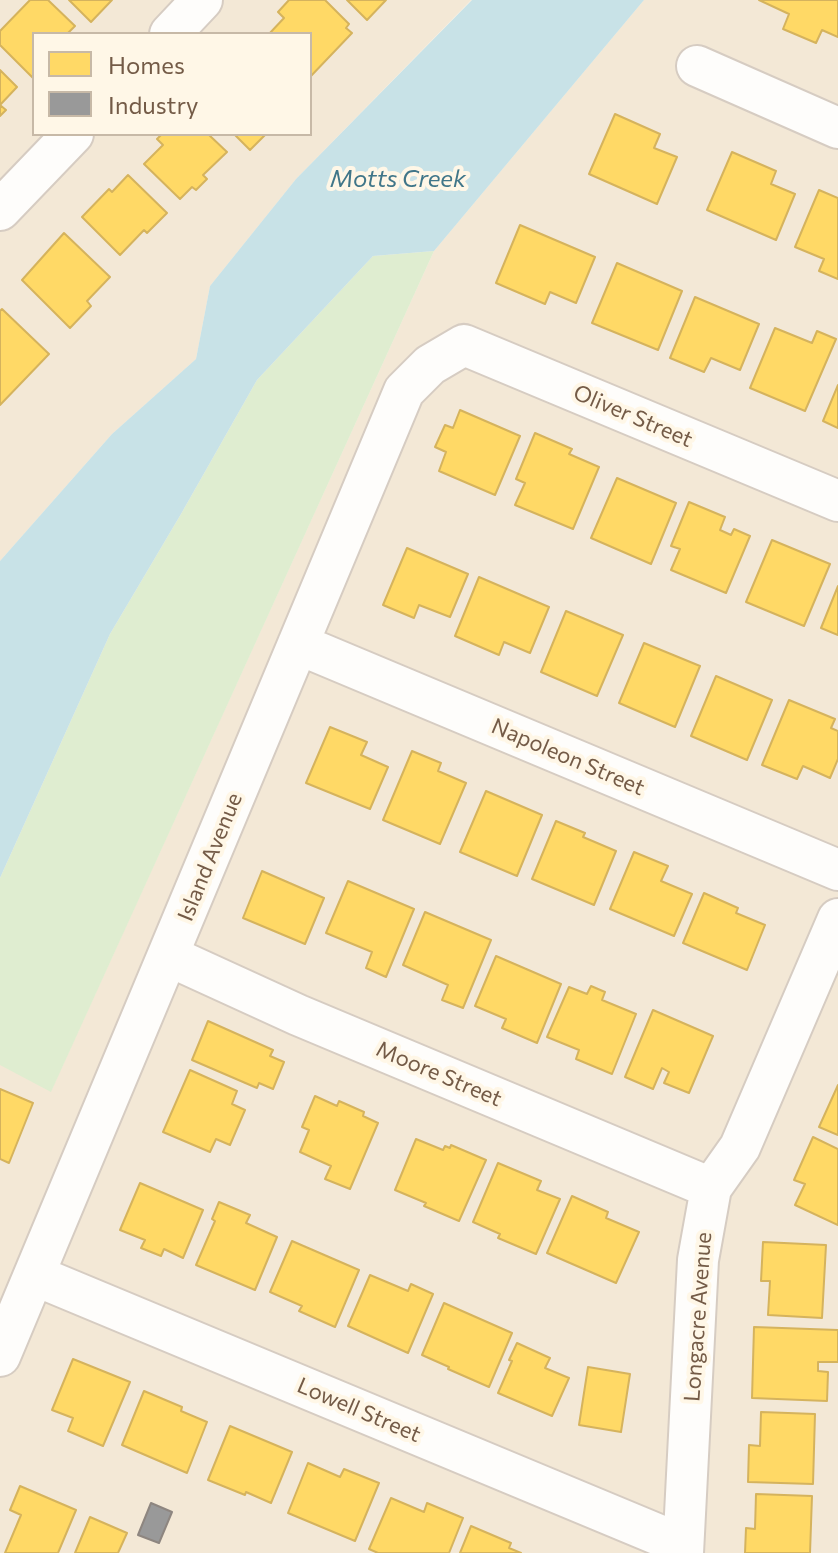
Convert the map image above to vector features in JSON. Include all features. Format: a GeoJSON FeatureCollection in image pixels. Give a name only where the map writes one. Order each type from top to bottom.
{"type":"FeatureCollection","features":[{"type":"Feature","properties":{"kind":"street"},"geometry":{"type":"LineString","coordinates":[[172,32],[202,0]]}},
{"type":"Feature","properties":{"kind":"street"},"geometry":{"type":"LineString","coordinates":[[697,66],[838,128]]}},
{"type":"Feature","properties":{"kind":"street"},"geometry":{"type":"LineString","coordinates":[[0,210],[71,136]]}},
{"type":"Feature","properties":{"kind":"street","name":"Oliver Street"},"geometry":{"type":"LineString","coordinates":[[430,365],[464,345],[838,501]]}},
{"type":"Feature","properties":{"kind":"street","name":"Island Avenue"},"geometry":{"type":"LineString","coordinates":[[0,1356],[404,391],[430,365]]}},
{"type":"Feature","properties":{"kind":"street","name":"Napoleon Street"},"geometry":{"type":"LineString","coordinates":[[298,644],[838,870]]}},
{"type":"Feature","properties":{"kind":"street","name":"Longacre Avenue"},"geometry":{"type":"LineString","coordinates":[[683,1549],[698,1260],[711,1188],[740,1147],[826,983],[838,919]]}},
{"type":"Feature","properties":{"kind":"street","name":"Moore Street"},"geometry":{"type":"LineString","coordinates":[[169,956],[298,1015],[711,1188]]}},
{"type":"Feature","properties":{"kind":"street","name":"Lowell Street"},"geometry":{"type":"LineString","coordinates":[[34,1275],[683,1549]]}},
{"type":"Feature","properties":{"kind":"shaded area"},"geometry":{"type":"Polygon","coordinates":[[[0,0],[471,0],[296,179],[210,286],[196,359],[112,434],[0,561],[0,0]]]}},
{"type":"Feature","properties":{"kind":"shaded area"},"geometry":{"type":"Polygon","coordinates":[[[644,0],[838,0],[838,1553],[0,1553],[0,1063],[51,1091],[434,251],[644,0]]]}},
{"type":"Feature","properties":{"kind":"green space"},"geometry":{"type":"Polygon","coordinates":[[[434,251],[51,1092],[0,1065],[0,878],[110,634],[257,380],[373,256],[434,251]]]}},
{"type":"Feature","properties":{"kind":"water","name":"Motts Creek"},"geometry":{"type":"Polygon","coordinates":[[[472,0],[644,0],[434,251],[373,256],[257,380],[110,634],[0,878],[0,561],[112,434],[196,359],[210,286],[296,179],[472,0]]]}},
{"type":"Feature","properties":{"kind":"building: Homes"},"geometry":{"type":"Polygon","coordinates":[[[30,0],[48,0],[75,26],[69,32],[32,32],[32,77],[0,45],[0,31],[30,0]]]}},
{"type":"Feature","properties":{"kind":"building: Homes"},"geometry":{"type":"Polygon","coordinates":[[[69,0],[112,0],[91,22],[69,0]]]}},
{"type":"Feature","properties":{"kind":"building: Homes"},"geometry":{"type":"Polygon","coordinates":[[[289,0],[325,0],[349,24],[346,28],[352,33],[312,75],[312,32],[271,32],[284,18],[278,12],[289,0]]]}},
{"type":"Feature","properties":{"kind":"building: Homes"},"geometry":{"type":"Polygon","coordinates":[[[347,0],[386,0],[367,20],[347,0]]]}},
{"type":"Feature","properties":{"kind":"building: Homes"},"geometry":{"type":"Polygon","coordinates":[[[759,0],[838,0],[838,37],[822,30],[816,43],[783,29],[789,14],[759,0]]]}},
{"type":"Feature","properties":{"kind":"building: Homes"},"geometry":{"type":"Polygon","coordinates":[[[0,70],[17,87],[0,105],[0,70]]]}},
{"type":"Feature","properties":{"kind":"building: Homes"},"geometry":{"type":"Polygon","coordinates":[[[615,114],[660,134],[654,148],[677,157],[657,204],[589,174],[615,114]]]}},
{"type":"Feature","properties":{"kind":"building: Homes"},"geometry":{"type":"Polygon","coordinates":[[[160,136],[210,136],[227,152],[203,175],[207,179],[196,190],[192,187],[180,199],[144,164],[163,145],[157,139],[160,136]]]}},
{"type":"Feature","properties":{"kind":"building: Homes"},"geometry":{"type":"Polygon","coordinates":[[[236,136],[264,136],[250,150],[236,136]]]}},
{"type":"Feature","properties":{"kind":"building: Homes"},"geometry":{"type":"Polygon","coordinates":[[[732,152],[776,171],[771,184],[795,194],[776,240],[707,210],[732,152]]]}},
{"type":"Feature","properties":{"kind":"building: Homes"},"geometry":{"type":"Polygon","coordinates":[[[128,175],[167,213],[147,233],[144,230],[120,255],[82,217],[109,189],[112,192],[128,175]]]}},
{"type":"Feature","properties":{"kind":"building: Homes"},"geometry":{"type":"Polygon","coordinates":[[[819,190],[838,198],[838,279],[819,271],[824,259],[795,247],[819,190]]]}},
{"type":"Feature","properties":{"kind":"building: Homes"},"geometry":{"type":"Polygon","coordinates":[[[520,225],[595,257],[576,303],[550,292],[545,304],[496,283],[520,225]]]}},
{"type":"Feature","properties":{"kind":"building: Homes"},"geometry":{"type":"Polygon","coordinates":[[[64,233],[110,277],[87,301],[91,306],[70,328],[22,280],[64,233]]]}},
{"type":"Feature","properties":{"kind":"building: Homes"},"geometry":{"type":"Polygon","coordinates":[[[617,263],[682,291],[658,350],[592,323],[617,263]]]}},
{"type":"Feature","properties":{"kind":"building: Homes"},"geometry":{"type":"Polygon","coordinates":[[[695,297],[759,324],[740,370],[711,358],[704,372],[670,358],[695,297]]]}},
{"type":"Feature","properties":{"kind":"building: Homes"},"geometry":{"type":"Polygon","coordinates":[[[2,309],[49,354],[0,405],[0,311],[2,309]]]}},
{"type":"Feature","properties":{"kind":"building: Homes"},"geometry":{"type":"Polygon","coordinates":[[[775,328],[812,343],[817,331],[836,339],[805,411],[750,388],[775,328]]]}},
{"type":"Feature","properties":{"kind":"building: Homes"},"geometry":{"type":"Polygon","coordinates":[[[838,385],[838,428],[823,421],[838,385]]]}},
{"type":"Feature","properties":{"kind":"building: Homes"},"geometry":{"type":"Polygon","coordinates":[[[460,410],[520,436],[495,495],[439,471],[446,452],[435,447],[445,425],[453,428],[460,410]]]}},
{"type":"Feature","properties":{"kind":"building: Homes"},"geometry":{"type":"Polygon","coordinates":[[[535,433],[572,449],[569,454],[599,467],[573,529],[515,505],[525,483],[516,479],[535,433]]]}},
{"type":"Feature","properties":{"kind":"building: Homes"},"geometry":{"type":"Polygon","coordinates":[[[617,478],[676,503],[651,564],[591,538],[617,478]]]}},
{"type":"Feature","properties":{"kind":"building: Homes"},"geometry":{"type":"Polygon","coordinates":[[[689,502],[725,517],[720,530],[731,535],[734,529],[750,536],[726,593],[671,570],[680,549],[671,546],[689,502]]]}},
{"type":"Feature","properties":{"kind":"building: Homes"},"geometry":{"type":"Polygon","coordinates":[[[772,540],[830,564],[804,626],[746,602],[772,540]]]}},
{"type":"Feature","properties":{"kind":"building: Homes"},"geometry":{"type":"Polygon","coordinates":[[[407,548],[468,574],[450,617],[419,605],[414,618],[383,605],[407,548]]]}},
{"type":"Feature","properties":{"kind":"building: Homes"},"geometry":{"type":"Polygon","coordinates":[[[479,577],[549,607],[530,653],[504,642],[499,655],[455,636],[479,577]]]}},
{"type":"Feature","properties":{"kind":"building: Homes"},"geometry":{"type":"Polygon","coordinates":[[[838,586],[838,635],[821,628],[838,586]]]}},
{"type":"Feature","properties":{"kind":"building: Homes"},"geometry":{"type":"Polygon","coordinates":[[[566,611],[623,635],[597,696],[541,672],[566,611]]]}},
{"type":"Feature","properties":{"kind":"building: Homes"},"geometry":{"type":"Polygon","coordinates":[[[644,643],[700,666],[675,727],[619,703],[644,643]]]}},
{"type":"Feature","properties":{"kind":"building: Homes"},"geometry":{"type":"Polygon","coordinates":[[[716,676],[772,700],[747,760],[691,736],[716,676]]]}},
{"type":"Feature","properties":{"kind":"building: Homes"},"geometry":{"type":"Polygon","coordinates":[[[789,700],[835,719],[831,728],[838,731],[838,759],[830,778],[803,766],[797,779],[762,765],[789,700]]]}},
{"type":"Feature","properties":{"kind":"building: Homes"},"geometry":{"type":"Polygon","coordinates":[[[330,727],[367,742],[361,755],[388,767],[370,809],[306,783],[330,727]]]}},
{"type":"Feature","properties":{"kind":"building: Homes"},"geometry":{"type":"Polygon","coordinates":[[[412,751],[441,763],[438,771],[466,783],[440,844],[383,820],[412,751]]]}},
{"type":"Feature","properties":{"kind":"building: Homes"},"geometry":{"type":"Polygon","coordinates":[[[486,791],[542,815],[517,876],[460,852],[486,791]]]}},
{"type":"Feature","properties":{"kind":"building: Homes"},"geometry":{"type":"Polygon","coordinates":[[[556,821],[616,851],[594,905],[532,879],[556,821]]]}},
{"type":"Feature","properties":{"kind":"building: Homes"},"geometry":{"type":"Polygon","coordinates":[[[634,852],[668,866],[661,881],[692,894],[674,936],[610,909],[634,852]]]}},
{"type":"Feature","properties":{"kind":"building: Homes"},"geometry":{"type":"Polygon","coordinates":[[[262,871],[324,898],[305,944],[243,918],[262,871]]]}},
{"type":"Feature","properties":{"kind":"building: Homes"},"geometry":{"type":"Polygon","coordinates":[[[348,881],[414,909],[386,977],[366,968],[372,952],[326,933],[348,881]]]}},
{"type":"Feature","properties":{"kind":"building: Homes"},"geometry":{"type":"Polygon","coordinates":[[[704,893],[738,908],[736,913],[765,925],[747,970],[683,943],[704,893]]]}},
{"type":"Feature","properties":{"kind":"building: Homes"},"geometry":{"type":"Polygon","coordinates":[[[425,912],[491,940],[463,1008],[442,1000],[448,985],[403,965],[425,912]]]}},
{"type":"Feature","properties":{"kind":"building: Homes"},"geometry":{"type":"Polygon","coordinates":[[[496,956],[561,984],[537,1043],[502,1028],[506,1019],[475,1006],[496,956]]]}},
{"type":"Feature","properties":{"kind":"building: Homes"},"geometry":{"type":"Polygon","coordinates":[[[591,986],[605,992],[602,1000],[636,1014],[612,1074],[576,1059],[579,1050],[547,1037],[569,987],[587,994],[591,986]]]}},
{"type":"Feature","properties":{"kind":"building: Homes"},"geometry":{"type":"Polygon","coordinates":[[[653,1010],[713,1036],[689,1093],[664,1083],[669,1072],[662,1068],[653,1089],[625,1077],[653,1010]]]}},
{"type":"Feature","properties":{"kind":"building: Homes"},"geometry":{"type":"Polygon","coordinates":[[[208,1021],[273,1050],[270,1056],[284,1062],[273,1089],[259,1083],[257,1088],[192,1060],[208,1021]]]}},
{"type":"Feature","properties":{"kind":"building: Homes"},"geometry":{"type":"Polygon","coordinates":[[[190,1070],[237,1091],[232,1104],[245,1110],[230,1145],[216,1139],[210,1152],[163,1132],[190,1070]]]}},
{"type":"Feature","properties":{"kind":"building: Homes"},"geometry":{"type":"Polygon","coordinates":[[[838,1085],[838,1135],[819,1127],[838,1085]]]}},
{"type":"Feature","properties":{"kind":"building: Homes"},"geometry":{"type":"Polygon","coordinates":[[[0,1089],[33,1103],[9,1163],[0,1159],[0,1089]]]}},
{"type":"Feature","properties":{"kind":"building: Homes"},"geometry":{"type":"Polygon","coordinates":[[[315,1096],[337,1106],[339,1101],[364,1112],[363,1116],[378,1123],[350,1189],[325,1179],[331,1166],[300,1152],[309,1130],[302,1127],[315,1096]]]}},
{"type":"Feature","properties":{"kind":"building: Homes"},"geometry":{"type":"Polygon","coordinates":[[[813,1137],[838,1149],[838,1225],[795,1205],[805,1184],[794,1180],[813,1137]]]}},
{"type":"Feature","properties":{"kind":"building: Homes"},"geometry":{"type":"Polygon","coordinates":[[[416,1139],[443,1150],[451,1145],[486,1160],[459,1221],[395,1190],[416,1139]]]}},
{"type":"Feature","properties":{"kind":"building: Homes"},"geometry":{"type":"Polygon","coordinates":[[[498,1163],[541,1181],[537,1190],[560,1199],[536,1254],[498,1238],[500,1234],[473,1222],[498,1163]]]}},
{"type":"Feature","properties":{"kind":"building: Homes"},"geometry":{"type":"Polygon","coordinates":[[[140,1183],[203,1210],[183,1258],[164,1249],[161,1256],[141,1248],[145,1240],[120,1230],[140,1183]]]}},
{"type":"Feature","properties":{"kind":"building: Homes"},"geometry":{"type":"Polygon","coordinates":[[[572,1196],[608,1212],[606,1218],[639,1232],[616,1283],[547,1253],[572,1196]]]}},
{"type":"Feature","properties":{"kind":"building: Homes"},"geometry":{"type":"Polygon","coordinates":[[[219,1202],[250,1215],[246,1223],[277,1237],[255,1290],[196,1265],[215,1221],[212,1219],[219,1202]]]}},
{"type":"Feature","properties":{"kind":"building: Homes"},"geometry":{"type":"Polygon","coordinates":[[[292,1241],[359,1270],[335,1327],[299,1311],[302,1306],[270,1292],[292,1241]]]}},
{"type":"Feature","properties":{"kind":"building: Homes"},"geometry":{"type":"Polygon","coordinates":[[[763,1242],[826,1245],[822,1318],[768,1315],[770,1281],[761,1281],[763,1242]]]}},
{"type":"Feature","properties":{"kind":"building: Homes"},"geometry":{"type":"Polygon","coordinates":[[[370,1275],[408,1291],[411,1284],[433,1294],[408,1353],[348,1326],[370,1275]]]}},
{"type":"Feature","properties":{"kind":"building: Homes"},"geometry":{"type":"Polygon","coordinates":[[[444,1303],[512,1333],[489,1387],[422,1355],[444,1303]]]}},
{"type":"Feature","properties":{"kind":"building: Homes"},"geometry":{"type":"Polygon","coordinates":[[[754,1327],[838,1330],[838,1362],[818,1362],[818,1371],[828,1372],[827,1401],[752,1398],[754,1327]]]}},
{"type":"Feature","properties":{"kind":"building: Homes"},"geometry":{"type":"Polygon","coordinates":[[[517,1343],[550,1358],[545,1368],[569,1378],[552,1416],[498,1393],[517,1343]]]}},
{"type":"Feature","properties":{"kind":"building: Homes"},"geometry":{"type":"Polygon","coordinates":[[[73,1359],[130,1382],[103,1446],[68,1431],[73,1418],[52,1410],[73,1359]]]}},
{"type":"Feature","properties":{"kind":"building: Homes"},"geometry":{"type":"Polygon","coordinates":[[[588,1367],[630,1374],[621,1432],[579,1425],[588,1367]]]}},
{"type":"Feature","properties":{"kind":"building: Homes"},"geometry":{"type":"Polygon","coordinates":[[[144,1391],[182,1407],[181,1411],[207,1422],[187,1473],[122,1445],[144,1391]]]}},
{"type":"Feature","properties":{"kind":"building: Homes"},"geometry":{"type":"Polygon","coordinates":[[[761,1412],[815,1414],[813,1484],[748,1482],[749,1445],[760,1446],[761,1412]]]}},
{"type":"Feature","properties":{"kind":"building: Homes"},"geometry":{"type":"Polygon","coordinates":[[[230,1426],[292,1452],[271,1503],[208,1480],[230,1426]]]}},
{"type":"Feature","properties":{"kind":"building: Homes"},"geometry":{"type":"Polygon","coordinates":[[[308,1463],[340,1477],[344,1469],[379,1483],[355,1541],[288,1513],[308,1463]]]}},
{"type":"Feature","properties":{"kind":"building: Homes"},"geometry":{"type":"Polygon","coordinates":[[[20,1486],[76,1510],[58,1553],[5,1553],[21,1515],[10,1510],[20,1486]]]}},
{"type":"Feature","properties":{"kind":"building: Homes"},"geometry":{"type":"Polygon","coordinates":[[[756,1494],[812,1496],[810,1553],[745,1553],[746,1528],[755,1529],[756,1494]]]}},
{"type":"Feature","properties":{"kind":"building: Homes"},"geometry":{"type":"Polygon","coordinates":[[[391,1498],[424,1512],[427,1503],[463,1518],[449,1553],[378,1553],[369,1549],[391,1498]]]}},
{"type":"Feature","properties":{"kind":"building: Homes"},"geometry":{"type":"Polygon","coordinates":[[[90,1517],[127,1533],[118,1553],[75,1553],[90,1517]]]}},
{"type":"Feature","properties":{"kind":"building: Homes"},"geometry":{"type":"Polygon","coordinates":[[[471,1526],[511,1543],[509,1548],[521,1553],[460,1553],[471,1526]]]}},
{"type":"Feature","properties":{"kind":"building: Industry"},"geometry":{"type":"Polygon","coordinates":[[[151,1503],[172,1512],[159,1543],[138,1535],[151,1503]]]}}]}
